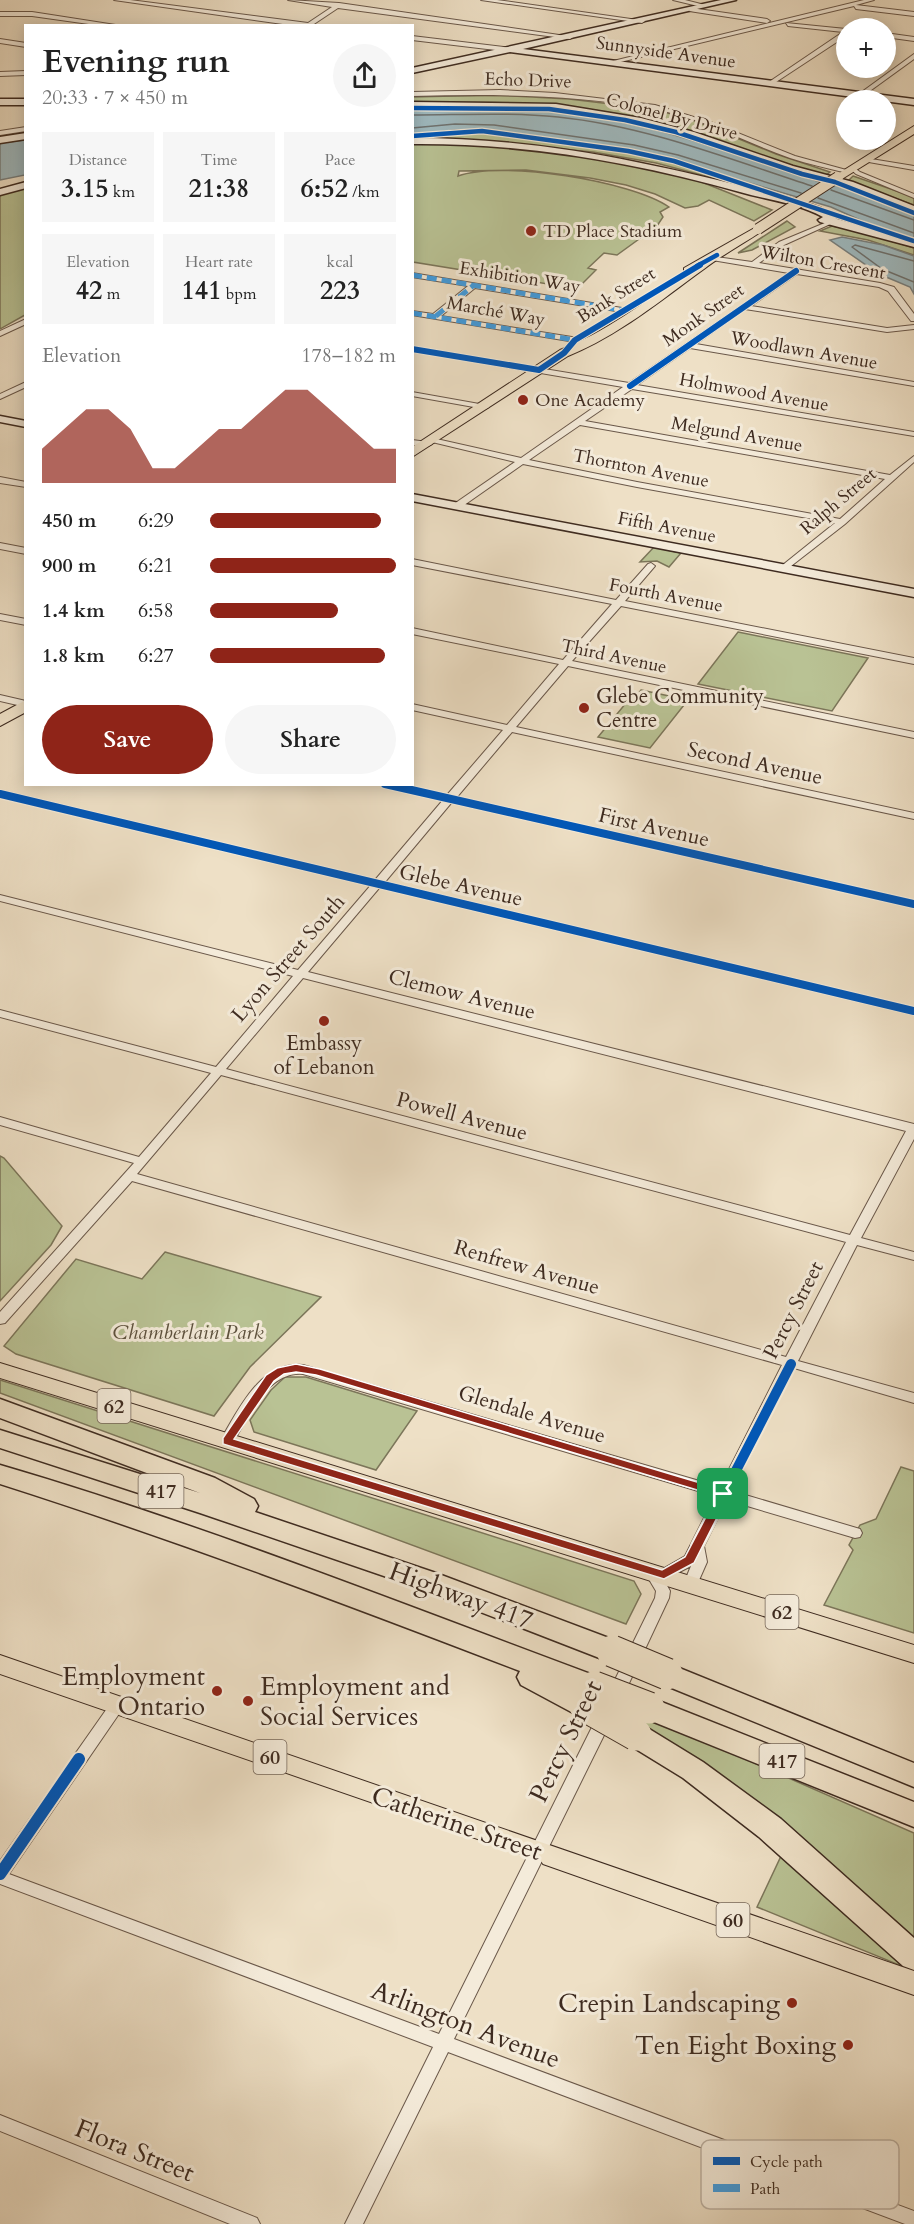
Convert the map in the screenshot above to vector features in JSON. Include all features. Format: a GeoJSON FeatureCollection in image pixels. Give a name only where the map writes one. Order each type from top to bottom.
{"type":"FeatureCollection","features":[{"type":"Feature","properties":{"kind":"highway"},"geometry":{"type":"LineString","coordinates":[[0,1408],[206,1485],[321,1544]]}},
{"type":"Feature","properties":{"kind":"highway","name":"Highway 417"},"geometry":{"type":"LineString","coordinates":[[0,1438],[426,1580],[612,1651],[914,1775]]}},
{"type":"Feature","properties":{"kind":"highway","name":"417"},"geometry":{"type":"LineString","coordinates":[[0,1474],[91,1503],[288,1572],[456,1636],[589,1697],[650,1708],[914,1815]]}},
{"type":"Feature","properties":{"kind":"highway"},"geometry":{"type":"LineString","coordinates":[[589,1697],[636,1736],[693,1770],[752,1814],[914,1957]]}},
{"type":"Feature","properties":{"kind":"main road","name":"Bank Street"},"geometry":{"type":"LineString","coordinates":[[564,353],[575,340],[690,276],[712,258],[913,130]]}},
{"type":"Feature","properties":{"kind":"main road","name":"Bank Street"},"geometry":{"type":"LineString","coordinates":[[414,452],[564,353],[584,345],[628,311]]}},
{"type":"Feature","properties":{"kind":"main road"},"geometry":{"type":"LineString","coordinates":[[0,721],[24,705]]}},
{"type":"Feature","properties":{"kind":"main road","name":"62"},"geometry":{"type":"LineString","coordinates":[[0,1370],[914,1654]]}},
{"type":"Feature","properties":{"kind":"main road","name":"Catherine Street"},"geometry":{"type":"LineString","coordinates":[[0,1664],[914,1983]]}},
{"type":"Feature","properties":{"kind":"street"},"geometry":{"type":"LineString","coordinates":[[117,0],[300,24]]}},
{"type":"Feature","properties":{"kind":"street"},"geometry":{"type":"LineString","coordinates":[[291,0],[570,37]]}},
{"type":"Feature","properties":{"kind":"street"},"geometry":{"type":"LineString","coordinates":[[310,24],[347,0]]}},
{"type":"Feature","properties":{"kind":"street"},"geometry":{"type":"LineString","coordinates":[[484,0],[642,21]]}},
{"type":"Feature","properties":{"kind":"street"},"geometry":{"type":"LineString","coordinates":[[676,0],[706,6]]}},
{"type":"Feature","properties":{"kind":"street"},"geometry":{"type":"LineString","coordinates":[[414,71],[732,0]]}},
{"type":"Feature","properties":{"kind":"street"},"geometry":{"type":"LineString","coordinates":[[612,62],[871,0]]}},
{"type":"Feature","properties":{"kind":"street"},"geometry":{"type":"LineString","coordinates":[[849,5],[914,14]]}},
{"type":"Feature","properties":{"kind":"street"},"geometry":{"type":"LineString","coordinates":[[691,10],[836,31]]}},
{"type":"Feature","properties":{"kind":"street"},"geometry":{"type":"LineString","coordinates":[[0,14],[32,14],[104,24]]}},
{"type":"Feature","properties":{"kind":"street"},"geometry":{"type":"LineString","coordinates":[[896,37],[914,39]]}},
{"type":"Feature","properties":{"kind":"street","name":"Sunnyside Avenue"},"geometry":{"type":"LineString","coordinates":[[414,38],[836,92]]}},
{"type":"Feature","properties":{"kind":"street"},"geometry":{"type":"LineString","coordinates":[[771,83],[836,39]]}},
{"type":"Feature","properties":{"kind":"street"},"geometry":{"type":"LineString","coordinates":[[0,41],[24,45]]}},
{"type":"Feature","properties":{"kind":"street"},"geometry":{"type":"LineString","coordinates":[[868,90],[914,56]]}},
{"type":"Feature","properties":{"kind":"street"},"geometry":{"type":"LineString","coordinates":[[0,74],[24,73]]}},
{"type":"Feature","properties":{"kind":"street","name":"Echo Drive"},"geometry":{"type":"LineString","coordinates":[[414,94],[500,92],[555,94],[655,107],[711,124],[792,157],[846,172],[858,173],[914,196]]}},
{"type":"Feature","properties":{"kind":"street","name":"Sunnyside Avenue"},"geometry":{"type":"LineString","coordinates":[[896,100],[914,102]]}},
{"type":"Feature","properties":{"kind":"street"},"geometry":{"type":"LineString","coordinates":[[0,102],[24,102]]}},
{"type":"Feature","properties":{"kind":"street","name":"Colonel By Drive"},"geometry":{"type":"LineString","coordinates":[[414,105],[556,107],[642,122],[691,134],[790,168],[850,184],[914,208]]}},
{"type":"Feature","properties":{"kind":"street"},"geometry":{"type":"LineString","coordinates":[[0,133],[24,129]]}},
{"type":"Feature","properties":{"kind":"street"},"geometry":{"type":"LineString","coordinates":[[0,140],[24,136]]}},
{"type":"Feature","properties":{"kind":"street"},"geometry":{"type":"LineString","coordinates":[[414,141],[470,142],[571,152],[644,164],[697,177],[775,208],[811,218],[834,221],[914,245]]}},
{"type":"Feature","properties":{"kind":"street"},"geometry":{"type":"LineString","coordinates":[[865,160],[914,168]]}},
{"type":"Feature","properties":{"kind":"street"},"geometry":{"type":"LineString","coordinates":[[0,192],[24,186]]}},
{"type":"Feature","properties":{"kind":"street"},"geometry":{"type":"LineString","coordinates":[[754,264],[768,251],[784,242],[834,221]]}},
{"type":"Feature","properties":{"kind":"street","name":"Wilton Crescent"},"geometry":{"type":"LineString","coordinates":[[712,258],[880,285],[891,289],[914,319]]}},
{"type":"Feature","properties":{"kind":"street","name":"Monk Street"},"geometry":{"type":"LineString","coordinates":[[457,506],[796,271]]}},
{"type":"Feature","properties":{"kind":"street","name":"Exhibition Way"},"geometry":{"type":"LineString","coordinates":[[414,275],[628,311]]}},
{"type":"Feature","properties":{"kind":"street"},"geometry":{"type":"LineString","coordinates":[[436,316],[474,285]]}},
{"type":"Feature","properties":{"kind":"street"},"geometry":{"type":"LineString","coordinates":[[744,307],[887,330],[914,327]]}},
{"type":"Feature","properties":{"kind":"street","name":"Marché Way"},"geometry":{"type":"LineString","coordinates":[[414,313],[575,340]]}},
{"type":"Feature","properties":{"kind":"street"},"geometry":{"type":"LineString","coordinates":[[0,334],[24,322]]}},
{"type":"Feature","properties":{"kind":"street","name":"Woodlawn Avenue"},"geometry":{"type":"LineString","coordinates":[[688,345],[914,384]]}},
{"type":"Feature","properties":{"kind":"street","name":"Holmwood Avenue"},"geometry":{"type":"LineString","coordinates":[[414,349],[914,434]]}},
{"type":"Feature","properties":{"kind":"street"},"geometry":{"type":"LineString","coordinates":[[0,397],[24,385]]}},
{"type":"Feature","properties":{"kind":"street"},"geometry":{"type":"LineString","coordinates":[[414,394],[485,407]]}},
{"type":"Feature","properties":{"kind":"street"},"geometry":{"type":"LineString","coordinates":[[0,419],[24,424]]}},
{"type":"Feature","properties":{"kind":"street","name":"Melgund Avenue"},"geometry":{"type":"LineString","coordinates":[[578,422],[891,478]]}},
{"type":"Feature","properties":{"kind":"street","name":"Thornton Avenue"},"geometry":{"type":"LineString","coordinates":[[414,442],[431,442],[522,462],[842,522]]}},
{"type":"Feature","properties":{"kind":"street","name":"Ralph Street"},"geometry":{"type":"LineString","coordinates":[[783,568],[842,522],[914,458]]}},
{"type":"Feature","properties":{"kind":"street"},"geometry":{"type":"LineString","coordinates":[[0,480],[24,485]]}},
{"type":"Feature","properties":{"kind":"street","name":"Fifth Avenue"},"geometry":{"type":"LineString","coordinates":[[414,498],[914,592]]}},
{"type":"Feature","properties":{"kind":"street"},"geometry":{"type":"LineString","coordinates":[[0,546],[24,551]]}},
{"type":"Feature","properties":{"kind":"street","name":"Fourth Avenue"},"geometry":{"type":"LineString","coordinates":[[414,562],[914,661]]}},
{"type":"Feature","properties":{"kind":"street","name":"Lyon Street South"},"geometry":{"type":"LineString","coordinates":[[0,1320],[129,1176],[377,883],[651,566]]}},
{"type":"Feature","properties":{"kind":"street"},"geometry":{"type":"LineString","coordinates":[[0,617],[24,622]]}},
{"type":"Feature","properties":{"kind":"street","name":"Third Avenue"},"geometry":{"type":"LineString","coordinates":[[414,631],[914,735]]}},
{"type":"Feature","properties":{"kind":"street"},"geometry":{"type":"LineString","coordinates":[[0,698],[24,704]]}},
{"type":"Feature","properties":{"kind":"street","name":"Second Avenue"},"geometry":{"type":"LineString","coordinates":[[414,707],[914,816]]}},
{"type":"Feature","properties":{"kind":"street","name":"First Avenue"},"geometry":{"type":"LineString","coordinates":[[394,786],[914,904]]}},
{"type":"Feature","properties":{"kind":"street","name":"Glebe Avenue"},"geometry":{"type":"LineString","coordinates":[[0,794],[914,1011]]}},
{"type":"Feature","properties":{"kind":"street","name":"Clemow Avenue"},"geometry":{"type":"LineString","coordinates":[[0,898],[914,1128]]}},
{"type":"Feature","properties":{"kind":"street","name":"Powell Avenue"},"geometry":{"type":"LineString","coordinates":[[0,1013],[914,1256]]}},
{"type":"Feature","properties":{"kind":"street"},"geometry":{"type":"LineString","coordinates":[[0,1121],[141,1161]]}},
{"type":"Feature","properties":{"kind":"street","name":"Percy Street"},"geometry":{"type":"LineString","coordinates":[[354,2224],[443,2043],[546,1854],[660,1604],[663,1591],[657,1573],[690,1560],[914,1128]]}},
{"type":"Feature","properties":{"kind":"street","name":"Renfrew Avenue"},"geometry":{"type":"LineString","coordinates":[[129,1176],[914,1398]]}},
{"type":"Feature","properties":{"kind":"street","name":"Glendale Avenue"},"geometry":{"type":"LineString","coordinates":[[227,1441],[270,1378],[281,1371],[296,1368],[316,1372],[855,1533]]}},
{"type":"Feature","properties":{"kind":"street","name":"Percy Street"},"geometry":{"type":"LineString","coordinates":[[691,1583],[699,1562],[697,1546]]}},
{"type":"Feature","properties":{"kind":"street"},"geometry":{"type":"LineString","coordinates":[[0,1876],[118,1704]]}},
{"type":"Feature","properties":{"kind":"street","name":"Arlington Avenue"},"geometry":{"type":"LineString","coordinates":[[0,1876],[703,2140]]}},
{"type":"Feature","properties":{"kind":"street","name":"Flora Street"},"geometry":{"type":"LineString","coordinates":[[0,2123],[250,2224]]}},
{"type":"Feature","properties":{"kind":"street","name":"Arlington Avenue"},"geometry":{"type":"LineString","coordinates":[[887,2209],[914,2219]]}},
{"type":"Feature","properties":{"kind":"green space"},"geometry":{"type":"Polygon","coordinates":[[[496,95],[569,99],[653,109],[690,119],[776,154],[830,172],[826,175],[667,126],[612,113],[537,104],[414,102],[414,97],[496,95]]]}},
{"type":"Feature","properties":{"kind":"green space"},"geometry":{"type":"Polygon","coordinates":[[[465,132],[497,134],[631,153],[672,162],[773,194],[656,163],[593,152],[456,139],[414,139],[414,136],[465,132]]]}},
{"type":"Feature","properties":{"kind":"green space","name":"TD Place Stadium"},"geometry":{"type":"Polygon","coordinates":[[[443,142],[511,147],[597,158],[694,179],[772,210],[754,221],[709,200],[698,206],[685,208],[655,194],[626,185],[590,178],[526,170],[508,170],[566,176],[597,182],[626,189],[669,207],[660,212],[663,217],[657,226],[617,255],[604,253],[588,268],[596,270],[581,285],[558,281],[554,285],[414,262],[414,143],[443,142]],[[499,170],[459,171],[458,176],[499,170]]]}},
{"type":"Feature","properties":{"kind":"green space"},"geometry":{"type":"Polygon","coordinates":[[[853,176],[914,197],[914,205],[848,181],[853,176]]]}},
{"type":"Feature","properties":{"kind":"green space"},"geometry":{"type":"Polygon","coordinates":[[[24,187],[24,316],[0,329],[0,194],[24,187]]]}},
{"type":"Feature","properties":{"kind":"green space"},"geometry":{"type":"Polygon","coordinates":[[[787,221],[795,227],[752,250],[738,253],[787,221]]]}},
{"type":"Feature","properties":{"kind":"green space"},"geometry":{"type":"Polygon","coordinates":[[[832,226],[863,232],[914,248],[914,255],[868,240],[820,231],[832,226]]]}},
{"type":"Feature","properties":{"kind":"green space"},"geometry":{"type":"Polygon","coordinates":[[[654,547],[681,553],[669,567],[657,561],[640,562],[654,547]]]}},
{"type":"Feature","properties":{"kind":"green space"},"geometry":{"type":"Polygon","coordinates":[[[738,632],[868,658],[832,711],[698,684],[738,632]]]}},
{"type":"Feature","properties":{"kind":"green space"},"geometry":{"type":"Polygon","coordinates":[[[641,690],[688,700],[650,748],[598,737],[626,703],[630,704],[641,690]]]}},
{"type":"Feature","properties":{"kind":"green space"},"geometry":{"type":"Polygon","coordinates":[[[0,1156],[62,1226],[51,1245],[0,1301],[0,1156]]]}},
{"type":"Feature","properties":{"kind":"green space","name":"Chamberlain Park"},"geometry":{"type":"Polygon","coordinates":[[[165,1252],[321,1297],[250,1367],[214,1416],[16,1354],[4,1346],[76,1259],[142,1279],[165,1252]]]}},
{"type":"Feature","properties":{"kind":"green space","name":"Chamberlain Park"},"geometry":{"type":"Polygon","coordinates":[[[285,1377],[306,1377],[417,1411],[376,1470],[254,1432],[250,1420],[271,1390],[285,1377]]]}},
{"type":"Feature","properties":{"kind":"green space"},"geometry":{"type":"Polygon","coordinates":[[[0,1380],[634,1581],[641,1594],[626,1624],[0,1393],[0,1380]]]}},
{"type":"Feature","properties":{"kind":"green space"},"geometry":{"type":"Polygon","coordinates":[[[901,1467],[914,1471],[914,1633],[824,1605],[853,1550],[849,1545],[860,1525],[876,1519],[901,1467]]]}},
{"type":"Feature","properties":{"kind":"green space"},"geometry":{"type":"Polygon","coordinates":[[[647,1716],[914,1833],[914,1951],[638,1731],[647,1716]]]}},
{"type":"Feature","properties":{"kind":"green space"},"geometry":{"type":"Polygon","coordinates":[[[782,1854],[914,1965],[914,1971],[757,1907],[782,1854]]]}},
{"type":"Feature","properties":{"kind":"water"},"geometry":{"type":"Polygon","coordinates":[[[517,108],[557,111],[633,124],[706,144],[817,181],[841,186],[914,215],[914,240],[871,225],[831,207],[654,155],[494,131],[455,130],[414,135],[414,109],[517,108]]]}},
{"type":"Feature","properties":{"kind":"water"},"geometry":{"type":"Polygon","coordinates":[[[24,140],[24,175],[0,180],[0,143],[24,140]]]}},
{"type":"Feature","properties":{"kind":"water"},"geometry":{"type":"Polygon","coordinates":[[[842,237],[883,245],[914,256],[914,294],[910,287],[879,274],[830,240],[842,237]]]}},
{"type":"Feature","properties":{"kind":"marked path"},"geometry":{"type":"LineString","coordinates":[[414,275],[622,310]]}},
{"type":"Feature","properties":{"kind":"marked path"},"geometry":{"type":"LineString","coordinates":[[436,316],[474,285]]}},
{"type":"Feature","properties":{"kind":"marked path"},"geometry":{"type":"LineString","coordinates":[[414,313],[575,340]]}},
{"type":"Feature","properties":{"kind":"cycle path"},"geometry":{"type":"LineString","coordinates":[[414,108],[549,109],[625,120],[676,132],[802,174],[835,182],[914,213]]}},
{"type":"Feature","properties":{"kind":"cycle path"},"geometry":{"type":"LineString","coordinates":[[414,136],[482,131],[628,151],[674,161],[914,241]]}},
{"type":"Feature","properties":{"kind":"cycle path"},"geometry":{"type":"LineString","coordinates":[[414,349],[539,370],[564,353],[575,340],[656,289],[717,255]]}},
{"type":"Feature","properties":{"kind":"cycle path"},"geometry":{"type":"LineString","coordinates":[[630,386],[796,271]]}},
{"type":"Feature","properties":{"kind":"cycle path"},"geometry":{"type":"LineString","coordinates":[[394,786],[914,904]]}},
{"type":"Feature","properties":{"kind":"cycle path"},"geometry":{"type":"LineString","coordinates":[[0,794],[914,1011]]}},
{"type":"Feature","properties":{"kind":"cycle path"},"geometry":{"type":"LineString","coordinates":[[697,1546],[791,1364]]}},
{"type":"Feature","properties":{"kind":"cycle path"},"geometry":{"type":"LineString","coordinates":[[0,1874],[79,1759]]}},
{"type":"Feature","properties":{"kind":"place","name":"TD Place Stadium"},"geometry":{"type":"Point","coordinates":[531,231]}},
{"type":"Feature","properties":{"kind":"place","name":"One Academy"},"geometry":{"type":"Point","coordinates":[523,400]}},
{"type":"Feature","properties":{"kind":"place","name":"Glebe Community Centre"},"geometry":{"type":"Point","coordinates":[584,708]}},
{"type":"Feature","properties":{"kind":"place","name":"Embassy of Lebanon"},"geometry":{"type":"Point","coordinates":[324,1021]}},
{"type":"Feature","properties":{"kind":"place","name":"Employment Ontario"},"geometry":{"type":"Point","coordinates":[217,1691]}},
{"type":"Feature","properties":{"kind":"place","name":"Employment and Social Services"},"geometry":{"type":"Point","coordinates":[248,1701]}},
{"type":"Feature","properties":{"kind":"place","name":"Crepin Landscaping"},"geometry":{"type":"Point","coordinates":[792,2003]}},
{"type":"Feature","properties":{"kind":"place","name":"Ten Eight Boxing"},"geometry":{"type":"Point","coordinates":[848,2045]}},
{"type":"Feature","properties":{"kind":"route"},"geometry":{"type":"LineString","coordinates":[[296,1368],[316,1372],[723,1494],[690,1560],[664,1575],[227,1441],[270,1378],[281,1371],[296,1368]]}}]}
